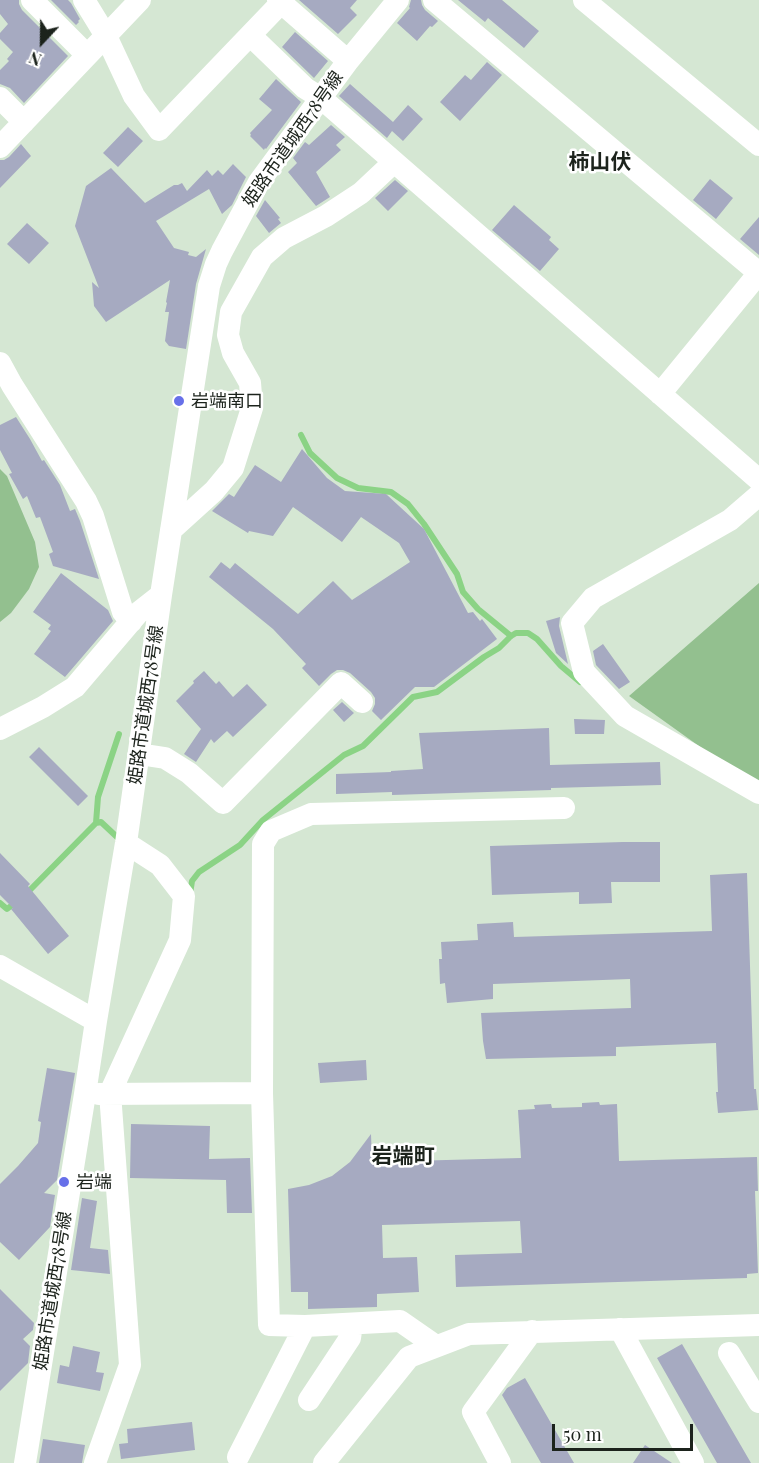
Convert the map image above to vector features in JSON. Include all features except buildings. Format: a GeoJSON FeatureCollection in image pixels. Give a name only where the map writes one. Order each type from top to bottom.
{"type":"FeatureCollection","features":[{"type":"Feature","properties":{"kind":"street"},"geometry":{"type":"LineString","coordinates":[[32,0],[87,55]]}},
{"type":"Feature","properties":{"kind":"street"},"geometry":{"type":"LineString","coordinates":[[84,0],[106,36],[134,96],[159,130],[251,36],[280,1],[348,61]]}},
{"type":"Feature","properties":{"kind":"street"},"geometry":{"type":"LineString","coordinates":[[0,147],[140,0]]}},
{"type":"Feature","properties":{"kind":"street","name":"姫路市道城西78号線"},"geometry":{"type":"LineString","coordinates":[[24,1463],[126,843],[161,595],[209,286],[216,264],[259,182],[348,61],[398,0]]}},
{"type":"Feature","properties":{"kind":"street"},"geometry":{"type":"LineString","coordinates":[[434,0],[759,273],[660,394]]}},
{"type":"Feature","properties":{"kind":"street"},"geometry":{"type":"LineString","coordinates":[[584,0],[759,145]]}},
{"type":"Feature","properties":{"kind":"street"},"geometry":{"type":"LineString","coordinates":[[251,36],[305,88],[321,98],[759,480]]}},
{"type":"Feature","properties":{"kind":"street"},"geometry":{"type":"LineString","coordinates":[[0,98],[24,122]]}},
{"type":"Feature","properties":{"kind":"street"},"geometry":{"type":"LineString","coordinates":[[171,530],[214,491],[233,468],[252,408],[250,383],[233,352],[228,335],[231,312],[262,257],[284,238],[326,216],[362,193],[394,162]]}},
{"type":"Feature","properties":{"kind":"street"},"geometry":{"type":"LineString","coordinates":[[0,363],[86,501],[93,516],[123,612],[131,622]]}},
{"type":"Feature","properties":{"kind":"street"},"geometry":{"type":"LineString","coordinates":[[759,495],[730,520],[593,598],[572,623],[584,672],[625,716],[759,793]]}},
{"type":"Feature","properties":{"kind":"street"},"geometry":{"type":"LineString","coordinates":[[0,729],[43,707],[75,687],[138,613],[161,595]]}},
{"type":"Feature","properties":{"kind":"street"},"geometry":{"type":"LineString","coordinates":[[139,754],[165,758],[189,773],[223,803],[340,683],[362,702]]}},
{"type":"Feature","properties":{"kind":"street"},"geometry":{"type":"LineString","coordinates":[[436,1346],[400,1321],[305,1326],[269,1325],[262,1093],[263,844],[271,831],[311,814],[564,808]]}},
{"type":"Feature","properties":{"kind":"street"},"geometry":{"type":"LineString","coordinates":[[95,1463],[130,1365],[110,1093],[180,940],[184,896],[160,865],[126,843]]}},
{"type":"Feature","properties":{"kind":"street"},"geometry":{"type":"LineString","coordinates":[[0,966],[96,1021]]}},
{"type":"Feature","properties":{"kind":"street"},"geometry":{"type":"LineString","coordinates":[[85,1094],[262,1093]]}},
{"type":"Feature","properties":{"kind":"street"},"geometry":{"type":"LineString","coordinates":[[309,1400],[350,1338],[352,1324]]}},
{"type":"Feature","properties":{"kind":"street"},"geometry":{"type":"LineString","coordinates":[[324,1463],[409,1357],[469,1334],[759,1325]]}},
{"type":"Feature","properties":{"kind":"street"},"geometry":{"type":"LineString","coordinates":[[238,1457],[305,1326]]}},
{"type":"Feature","properties":{"kind":"street"},"geometry":{"type":"LineString","coordinates":[[620,1329],[693,1463]]}},
{"type":"Feature","properties":{"kind":"street"},"geometry":{"type":"LineString","coordinates":[[500,1463],[473,1412],[532,1331]]}},
{"type":"Feature","properties":{"kind":"street"},"geometry":{"type":"LineString","coordinates":[[729,1353],[759,1402]]}},
{"type":"Feature","properties":{"kind":"green space"},"geometry":{"type":"Polygon","coordinates":[[[0,469],[7,476],[35,542],[39,567],[29,589],[11,613],[0,622],[0,469]]]}},
{"type":"Feature","properties":{"kind":"green space"},"geometry":{"type":"Polygon","coordinates":[[[759,583],[759,789],[629,696],[759,583]]]}},
{"type":"Feature","properties":{"kind":"waterway"},"geometry":{"type":"LineString","coordinates":[[301,435],[310,453],[337,478],[358,488],[391,492],[408,504],[457,574],[463,592],[478,609],[511,636]]}},
{"type":"Feature","properties":{"kind":"waterway"},"geometry":{"type":"LineString","coordinates":[[190,894],[192,881],[199,872],[240,845],[263,820],[344,755],[363,746],[413,697],[437,692],[499,648],[516,633],[528,633],[537,639],[561,666],[580,682]]}},
{"type":"Feature","properties":{"kind":"waterway"},"geometry":{"type":"LineString","coordinates":[[96,823],[98,797],[119,734]]}},
{"type":"Feature","properties":{"kind":"waterway"},"geometry":{"type":"LineString","coordinates":[[26,894],[96,823],[101,822],[117,837]]}},
{"type":"Feature","properties":{"kind":"waterway"},"geometry":{"type":"LineString","coordinates":[[0,903],[7,909],[16,902]]}},
{"type":"Feature","properties":{"kind":"place","name":"岩端南口"},"geometry":{"type":"Point","coordinates":[179,401]}},
{"type":"Feature","properties":{"kind":"place","name":"岩端"},"geometry":{"type":"Point","coordinates":[64,1182]}},
{"type":"Feature","properties":{"kind":"district","name":"柿山伏"},"geometry":{"type":"Point","coordinates":[600,162]}},
{"type":"Feature","properties":{"kind":"district","name":"岩端町"},"geometry":{"type":"Point","coordinates":[403,1156]}}]}
